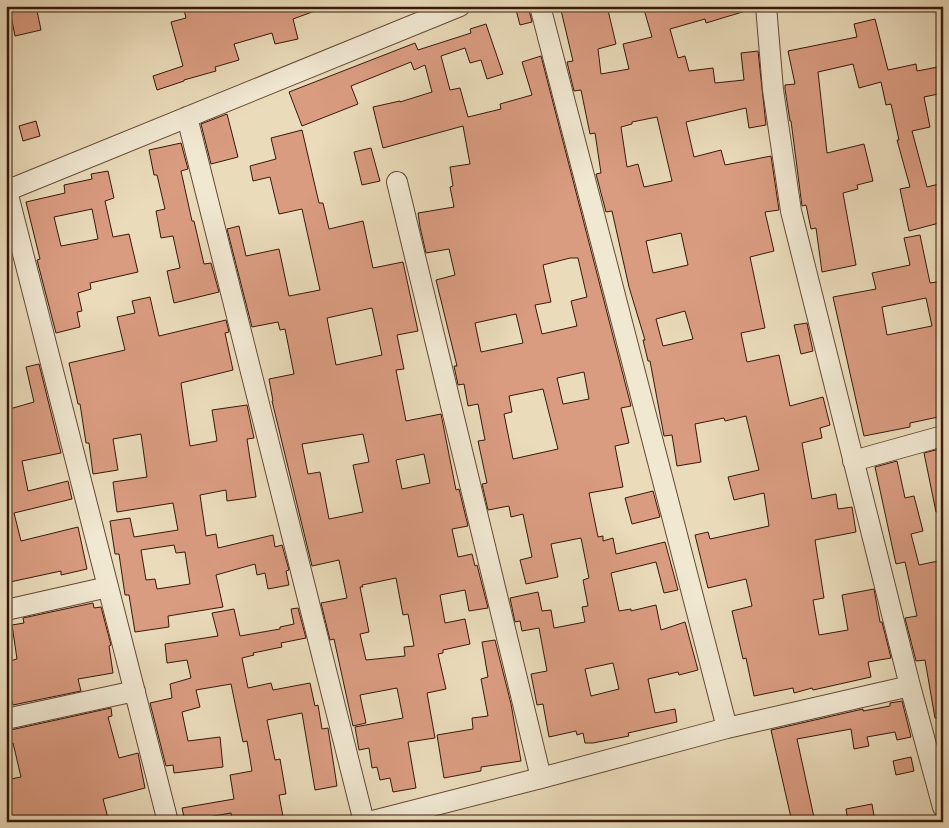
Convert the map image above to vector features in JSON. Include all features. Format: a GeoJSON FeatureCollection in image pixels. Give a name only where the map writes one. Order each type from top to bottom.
{"type":"FeatureCollection","features":[{"type":"Feature","properties":{"kind":"street"},"geometry":{"type":"LineString","coordinates":[[168,822],[6,191],[460,6]]}},
{"type":"Feature","properties":{"kind":"street"},"geometry":{"type":"LineString","coordinates":[[540,6],[728,728]]}},
{"type":"Feature","properties":{"kind":"street"},"geometry":{"type":"LineString","coordinates":[[766,6],[773,90],[791,211],[910,686],[943,807]]}},
{"type":"Feature","properties":{"kind":"street"},"geometry":{"type":"LineString","coordinates":[[187,118],[364,822]]}},
{"type":"Feature","properties":{"kind":"street"},"geometry":{"type":"LineString","coordinates":[[398,182],[541,778]]}},
{"type":"Feature","properties":{"kind":"street"},"geometry":{"type":"LineString","coordinates":[[853,461],[943,436]]}},
{"type":"Feature","properties":{"kind":"street"},"geometry":{"type":"LineString","coordinates":[[6,610],[108,587]]}},
{"type":"Feature","properties":{"kind":"street"},"geometry":{"type":"LineString","coordinates":[[369,822],[728,728],[910,686]]}},
{"type":"Feature","properties":{"kind":"street"},"geometry":{"type":"LineString","coordinates":[[6,719],[134,691]]}},
{"type":"Feature","properties":{"kind":"building"},"geometry":{"type":"Polygon","coordinates":[[[9,6],[36,6],[41,30],[15,36],[9,6]]]}},
{"type":"Feature","properties":{"kind":"building"},"geometry":{"type":"Polygon","coordinates":[[[183,6],[322,6],[323,8],[293,19],[298,39],[275,44],[272,33],[234,44],[239,60],[215,67],[216,71],[157,90],[153,76],[183,66],[171,22],[186,18],[183,6]]]}},
{"type":"Feature","properties":{"kind":"building"},"geometry":{"type":"Polygon","coordinates":[[[515,6],[528,6],[532,22],[520,25],[515,6]]]}},
{"type":"Feature","properties":{"kind":"building"},"geometry":{"type":"Polygon","coordinates":[[[560,6],[607,6],[616,44],[598,49],[601,74],[629,69],[623,44],[652,37],[643,6],[749,6],[749,10],[706,23],[705,19],[670,29],[678,58],[685,56],[689,71],[713,68],[715,83],[744,80],[741,53],[758,51],[766,125],[749,128],[746,108],[686,122],[694,157],[721,150],[725,165],[771,156],[779,210],[765,212],[774,251],[750,257],[765,328],[741,333],[747,362],[779,355],[790,406],[823,397],[830,425],[820,428],[822,438],[802,443],[812,499],[836,494],[838,509],[852,507],[856,532],[815,540],[824,598],[813,600],[819,635],[848,630],[842,595],[874,589],[880,622],[882,622],[891,658],[868,662],[871,677],[813,690],[812,688],[794,693],[793,688],[754,696],[746,658],[743,659],[732,611],[752,606],[746,579],[708,588],[695,535],[708,532],[710,539],[769,526],[764,493],[734,500],[728,477],[759,470],[746,416],[725,421],[724,418],[695,424],[701,462],[677,466],[672,435],[664,436],[650,361],[648,361],[643,340],[645,340],[629,287],[612,211],[606,212],[596,174],[601,173],[595,133],[590,134],[581,90],[574,91],[567,62],[573,61],[560,6]],[[657,117],[632,122],[632,124],[621,127],[627,167],[638,164],[644,187],[672,181],[657,117]],[[681,233],[646,241],[653,273],[688,265],[681,233]],[[685,311],[656,319],[663,346],[693,339],[685,311]]]}},
{"type":"Feature","properties":{"kind":"building"},"geometry":{"type":"Polygon","coordinates":[[[875,19],[888,70],[916,64],[917,71],[943,66],[943,93],[924,97],[930,127],[912,131],[927,187],[943,183],[943,222],[909,231],[900,189],[910,187],[897,140],[899,140],[891,104],[886,105],[881,82],[859,88],[853,64],[818,72],[827,153],[864,144],[873,181],[857,185],[858,189],[843,193],[856,265],[822,272],[816,228],[811,229],[806,205],[802,206],[785,89],[785,85],[795,84],[788,51],[857,37],[854,24],[875,19]]]}},
{"type":"Feature","properties":{"kind":"building"},"geometry":{"type":"Polygon","coordinates":[[[486,24],[503,74],[487,79],[481,60],[470,63],[465,48],[441,56],[450,90],[460,88],[468,117],[501,109],[500,104],[532,95],[522,62],[541,56],[631,406],[621,408],[629,443],[615,446],[623,487],[589,493],[598,537],[603,536],[603,541],[613,538],[616,554],[665,542],[678,590],[664,593],[656,562],[611,573],[619,611],[631,609],[631,611],[656,605],[661,630],[685,622],[698,670],[679,675],[678,672],[648,679],[655,713],[675,709],[677,722],[628,733],[629,736],[593,743],[585,743],[583,733],[577,735],[576,731],[549,737],[543,704],[537,705],[531,674],[547,671],[539,628],[522,631],[520,621],[515,622],[510,598],[538,592],[542,611],[551,610],[554,628],[585,622],[582,607],[588,606],[583,580],[589,578],[581,538],[551,544],[558,577],[526,584],[520,560],[532,557],[523,514],[511,517],[509,506],[488,510],[482,484],[487,483],[478,441],[485,440],[478,404],[468,406],[464,384],[458,385],[454,366],[457,366],[436,280],[455,275],[449,249],[426,253],[418,213],[454,207],[450,187],[453,186],[450,167],[470,164],[463,126],[383,148],[373,107],[400,102],[432,92],[425,65],[414,70],[411,62],[351,86],[358,104],[302,126],[289,92],[415,43],[418,50],[471,33],[470,29],[486,24]],[[570,258],[543,265],[551,302],[535,305],[542,334],[577,326],[571,301],[587,297],[578,258],[570,258]],[[516,314],[475,323],[481,352],[523,343],[516,314]],[[584,372],[557,378],[563,404],[589,399],[584,372]],[[543,389],[509,396],[512,412],[504,414],[513,459],[558,449],[543,389]],[[613,663],[585,669],[591,696],[619,689],[613,663]]]}},
{"type":"Feature","properties":{"kind":"building"},"geometry":{"type":"Polygon","coordinates":[[[227,114],[238,157],[211,164],[201,124],[227,114]]]}},
{"type":"Feature","properties":{"kind":"building"},"geometry":{"type":"Polygon","coordinates":[[[36,121],[40,136],[23,141],[19,126],[36,121]]]}},
{"type":"Feature","properties":{"kind":"building"},"geometry":{"type":"Polygon","coordinates":[[[302,130],[319,203],[323,203],[329,229],[363,221],[373,268],[403,262],[418,331],[397,335],[404,369],[396,370],[406,421],[441,414],[456,490],[459,489],[468,526],[452,529],[458,557],[472,554],[475,566],[477,565],[488,608],[469,611],[465,590],[440,595],[445,623],[465,619],[470,644],[443,650],[443,653],[438,654],[446,689],[427,693],[435,738],[408,742],[416,788],[393,792],[390,778],[380,780],[377,767],[372,768],[369,748],[359,750],[355,727],[403,718],[397,688],[360,695],[366,723],[353,726],[334,639],[330,640],[321,603],[347,598],[339,560],[312,566],[272,401],[269,379],[294,374],[285,329],[280,330],[278,322],[252,327],[227,229],[239,226],[246,256],[279,249],[289,296],[320,290],[302,209],[279,214],[270,177],[253,181],[250,166],[276,159],[271,138],[302,130]],[[372,308],[327,318],[336,365],[382,355],[372,308]],[[363,434],[302,444],[308,474],[320,472],[329,519],[363,512],[353,465],[369,462],[363,434]],[[424,454],[396,460],[402,489],[430,483],[424,454]],[[396,578],[362,585],[363,587],[360,587],[369,632],[360,634],[366,660],[405,656],[404,647],[414,646],[408,614],[403,615],[396,578]]]}},
{"type":"Feature","properties":{"kind":"building"},"geometry":{"type":"Polygon","coordinates":[[[181,143],[188,169],[181,171],[192,221],[194,221],[204,264],[211,263],[219,292],[174,303],[167,271],[180,268],[173,236],[161,238],[156,211],[165,209],[157,175],[154,175],[149,150],[181,143]]]}},
{"type":"Feature","properties":{"kind":"building"},"geometry":{"type":"Polygon","coordinates":[[[371,148],[380,181],[362,185],[354,152],[371,148]]]}},
{"type":"Feature","properties":{"kind":"building"},"geometry":{"type":"Polygon","coordinates":[[[108,171],[114,198],[105,201],[113,237],[129,234],[138,272],[90,283],[91,289],[78,293],[82,311],[77,312],[80,327],[56,333],[37,260],[40,259],[26,202],[65,193],[64,185],[92,179],[91,174],[108,171]],[[92,209],[54,217],[61,246],[98,239],[92,209]]]}},
{"type":"Feature","properties":{"kind":"building"},"geometry":{"type":"Polygon","coordinates":[[[920,235],[930,283],[943,281],[943,416],[910,423],[910,427],[864,436],[833,297],[876,289],[872,273],[910,265],[904,238],[920,235]],[[926,298],[882,307],[887,335],[932,326],[926,298]]]}},
{"type":"Feature","properties":{"kind":"building"},"geometry":{"type":"Polygon","coordinates":[[[150,297],[159,336],[226,320],[229,332],[225,333],[233,370],[181,383],[190,446],[217,441],[212,410],[247,405],[254,438],[247,439],[256,497],[227,501],[226,490],[200,495],[206,536],[216,534],[218,548],[273,535],[275,547],[282,545],[289,570],[286,571],[289,585],[268,589],[265,573],[257,575],[255,564],[216,575],[223,607],[168,616],[169,627],[135,632],[129,595],[125,595],[119,554],[115,554],[110,521],[130,518],[134,537],[178,530],[173,503],[117,512],[113,482],[147,477],[141,434],[113,439],[118,470],[93,474],[89,443],[86,443],[80,404],[78,404],[69,363],[125,350],[117,317],[135,313],[132,301],[150,297]],[[174,545],[141,550],[146,580],[155,579],[157,589],[190,584],[185,552],[176,553],[174,545]]]}},
{"type":"Feature","properties":{"kind":"building"},"geometry":{"type":"Polygon","coordinates":[[[807,323],[813,351],[801,354],[794,325],[807,323]]]}},
{"type":"Feature","properties":{"kind":"building"},"geometry":{"type":"Polygon","coordinates":[[[39,364],[61,453],[22,461],[28,491],[68,481],[72,499],[14,513],[21,541],[78,527],[87,569],[61,575],[61,571],[10,582],[6,566],[6,410],[34,402],[26,367],[39,364]]]}},
{"type":"Feature","properties":{"kind":"building"},"geometry":{"type":"Polygon","coordinates":[[[943,448],[943,512],[936,512],[924,453],[943,448]]]}},
{"type":"Feature","properties":{"kind":"building"},"geometry":{"type":"Polygon","coordinates":[[[897,461],[905,498],[914,496],[923,531],[911,534],[919,565],[943,560],[943,601],[941,602],[943,614],[943,718],[935,718],[925,660],[916,661],[905,618],[917,616],[905,562],[896,564],[875,467],[897,461]]]}},
{"type":"Feature","properties":{"kind":"building"},"geometry":{"type":"Polygon","coordinates":[[[653,491],[660,517],[632,524],[625,498],[653,491]]]}},
{"type":"Feature","properties":{"kind":"building"},"geometry":{"type":"Polygon","coordinates":[[[93,603],[94,608],[101,607],[111,645],[109,646],[113,673],[78,679],[81,691],[13,705],[6,681],[6,662],[17,659],[12,625],[24,623],[23,618],[93,603]]]}},
{"type":"Feature","properties":{"kind":"building"},"geometry":{"type":"Polygon","coordinates":[[[298,608],[306,638],[281,643],[282,647],[253,653],[254,655],[242,658],[248,688],[271,683],[273,690],[310,683],[315,706],[318,705],[322,729],[328,728],[337,786],[315,790],[302,713],[267,720],[275,760],[280,759],[286,794],[279,795],[284,822],[232,822],[231,813],[185,821],[182,808],[234,799],[230,775],[252,771],[247,741],[243,742],[231,684],[196,690],[200,707],[182,712],[188,741],[220,737],[223,767],[174,773],[173,765],[166,766],[150,703],[172,698],[170,684],[191,678],[187,660],[167,663],[165,644],[218,636],[212,613],[234,609],[240,636],[280,629],[280,627],[294,624],[291,609],[298,608]]]}},
{"type":"Feature","properties":{"kind":"building"},"geometry":{"type":"Polygon","coordinates":[[[495,640],[511,704],[521,761],[481,767],[481,771],[444,778],[437,735],[473,729],[472,718],[488,716],[481,679],[488,677],[482,642],[495,640]]]}},
{"type":"Feature","properties":{"kind":"building"},"geometry":{"type":"Polygon","coordinates":[[[902,701],[911,737],[897,740],[895,732],[867,737],[869,746],[854,749],[851,729],[797,739],[815,822],[792,822],[771,730],[863,709],[863,711],[890,706],[890,703],[902,701]]]}},
{"type":"Feature","properties":{"kind":"building"},"geometry":{"type":"Polygon","coordinates":[[[111,708],[112,716],[108,717],[119,758],[138,753],[145,788],[103,799],[109,822],[30,822],[29,817],[6,822],[6,780],[21,777],[13,743],[9,744],[6,731],[111,708]]]}},
{"type":"Feature","properties":{"kind":"building"},"geometry":{"type":"Polygon","coordinates":[[[911,757],[914,771],[896,775],[893,761],[911,757]]]}},
{"type":"Feature","properties":{"kind":"building"},"geometry":{"type":"Polygon","coordinates":[[[872,804],[875,822],[848,822],[846,809],[872,804]]]}}]}
